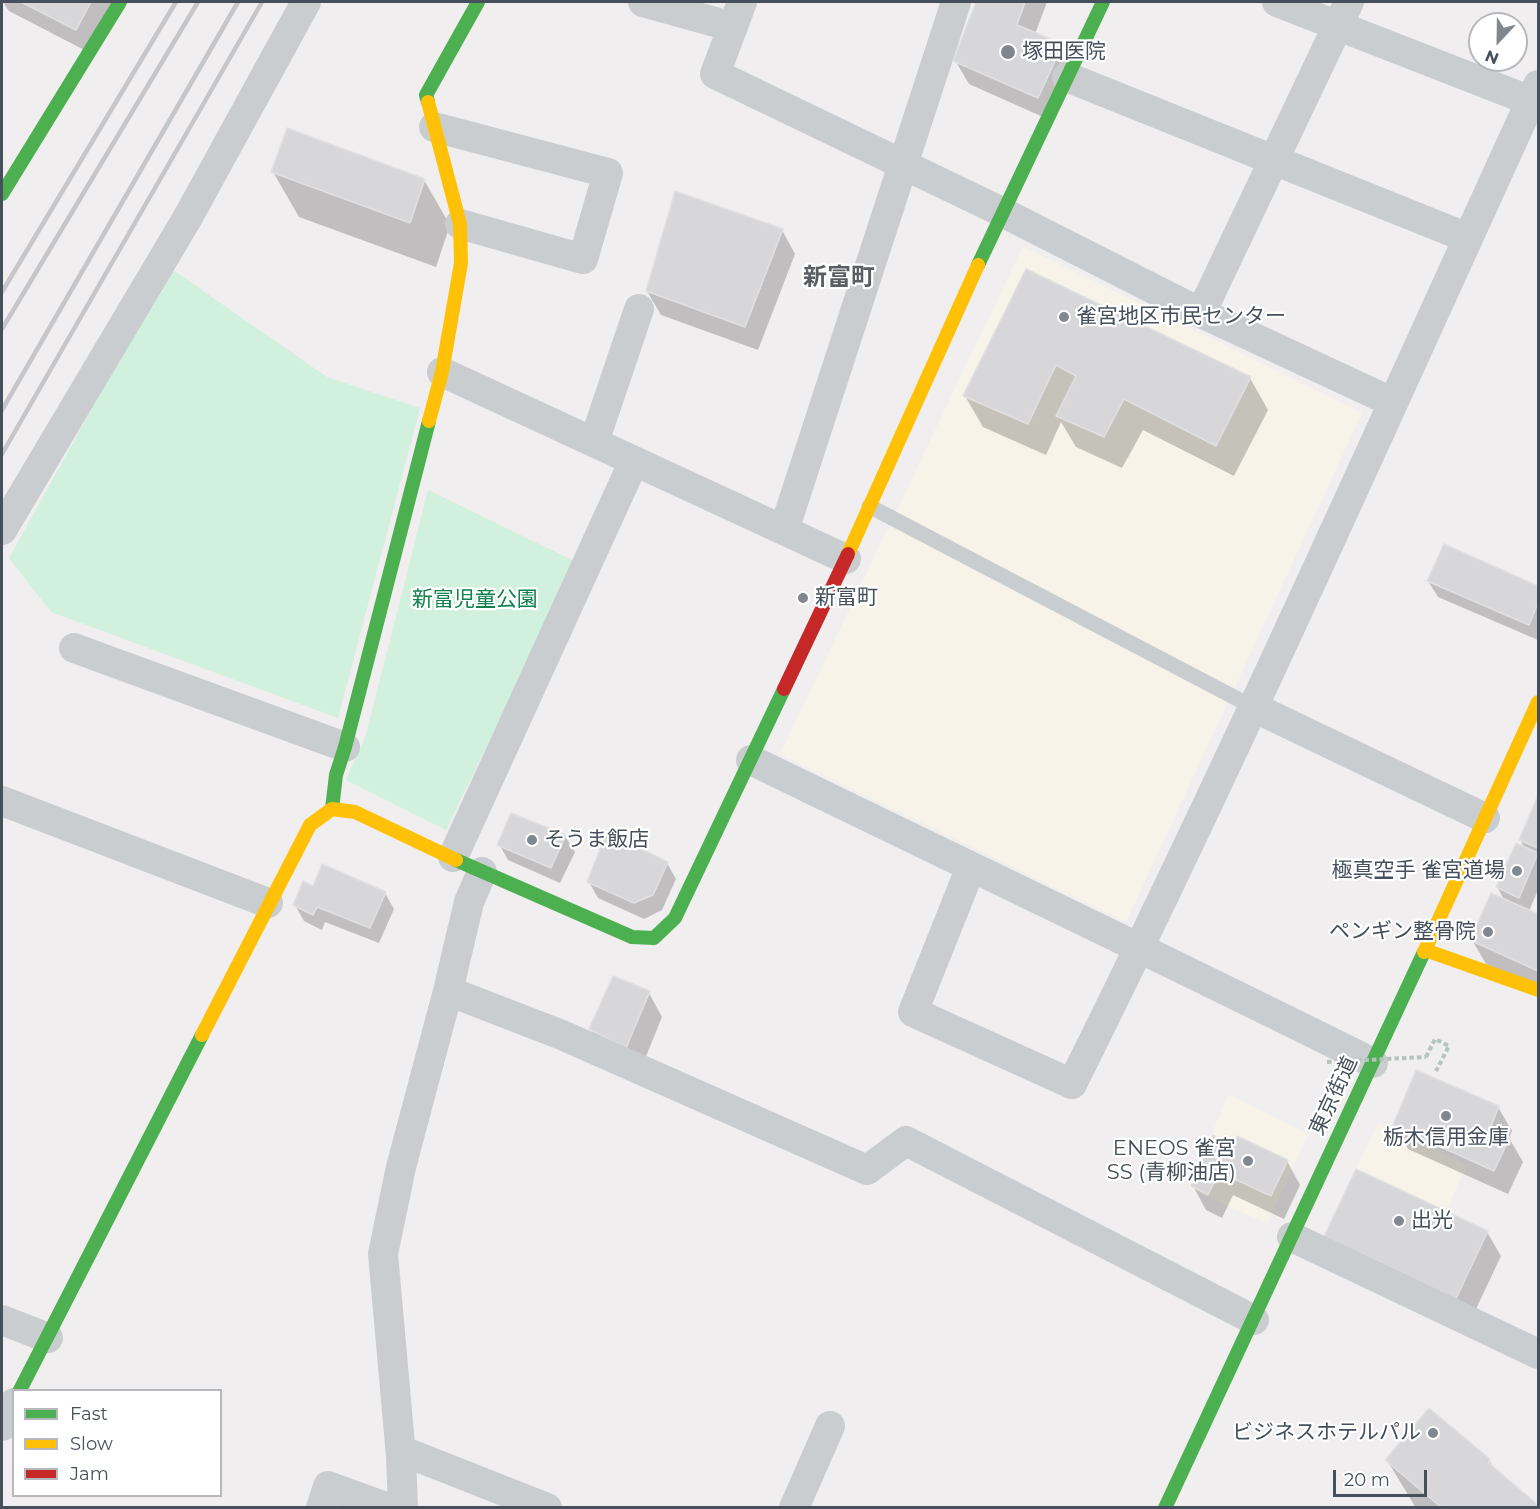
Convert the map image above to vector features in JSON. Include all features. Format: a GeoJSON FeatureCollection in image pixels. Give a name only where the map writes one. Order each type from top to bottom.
{"type":"FeatureCollection","features":[{"type":"Feature","properties":{"kind":"main road"},"geometry":{"type":"LineString","coordinates":[[2,194],[120,2]]}},
{"type":"Feature","properties":{"kind":"main road"},"geometry":{"type":"LineString","coordinates":[[332,809],[336,775],[442,372],[461,263],[460,224],[426,95],[478,2]]}},
{"type":"Feature","properties":{"kind":"main road"},"geometry":{"type":"LineString","coordinates":[[21,1389],[268,903],[310,825],[332,809],[355,812],[482,872],[632,937],[654,938],[675,918],[846,559],[1002,213],[1103,2]]}},
{"type":"Feature","properties":{"kind":"main road","name":"東京街道"},"geometry":{"type":"LineString","coordinates":[[1165,1508],[1539,702]]}},
{"type":"Feature","properties":{"kind":"main road"},"geometry":{"type":"LineString","coordinates":[[1425,950],[1539,990]]}},
{"type":"Feature","properties":{"kind":"street"},"geometry":{"type":"LineString","coordinates":[[2,530],[188,217],[306,2]]}},
{"type":"Feature","properties":{"kind":"street"},"geometry":{"type":"LineString","coordinates":[[643,2],[738,14],[715,74],[1002,213],[1201,313],[1392,402]]}},
{"type":"Feature","properties":{"kind":"street"},"geometry":{"type":"LineString","coordinates":[[784,530],[956,2]]}},
{"type":"Feature","properties":{"kind":"street"},"geometry":{"type":"LineString","coordinates":[[971,867],[913,1012],[1072,1084],[1140,947],[1253,707],[1535,93],[1343,13],[1277,2]]}},
{"type":"Feature","properties":{"kind":"street"},"geometry":{"type":"LineString","coordinates":[[1201,313],[1343,13]]}},
{"type":"Feature","properties":{"kind":"street"},"geometry":{"type":"LineString","coordinates":[[1067,77],[1468,238]]}},
{"type":"Feature","properties":{"kind":"street"},"geometry":{"type":"LineString","coordinates":[[434,127],[608,173],[583,259],[460,224]]}},
{"type":"Feature","properties":{"kind":"street"},"geometry":{"type":"LineString","coordinates":[[594,442],[639,309]]}},
{"type":"Feature","properties":{"kind":"street"},"geometry":{"type":"LineString","coordinates":[[442,372],[846,559]]}},
{"type":"Feature","properties":{"kind":"street"},"geometry":{"type":"LineString","coordinates":[[453,857],[634,461]]}},
{"type":"Feature","properties":{"kind":"street"},"geometry":{"type":"LineString","coordinates":[[74,648],[345,747]]}},
{"type":"Feature","properties":{"kind":"street"},"geometry":{"type":"LineString","coordinates":[[1253,707],[1485,818]]}},
{"type":"Feature","properties":{"kind":"street"},"geometry":{"type":"LineString","coordinates":[[751,760],[1140,947],[1373,1063]]}},
{"type":"Feature","properties":{"kind":"street"},"geometry":{"type":"LineString","coordinates":[[2,801],[268,903]]}},
{"type":"Feature","properties":{"kind":"street"},"geometry":{"type":"LineString","coordinates":[[403,1508],[401,1456],[383,1254],[401,1167],[469,902],[482,872]]}},
{"type":"Feature","properties":{"kind":"street"},"geometry":{"type":"LineString","coordinates":[[448,991],[562,1035],[867,1170],[906,1141],[1254,1320]]}},
{"type":"Feature","properties":{"kind":"street"},"geometry":{"type":"LineString","coordinates":[[1292,1237],[1539,1354]]}},
{"type":"Feature","properties":{"kind":"street"},"geometry":{"type":"LineString","coordinates":[[2,1320],[48,1338]]}},
{"type":"Feature","properties":{"kind":"street"},"geometry":{"type":"LineString","coordinates":[[2,1426],[12,1407]]}},
{"type":"Feature","properties":{"kind":"street"},"geometry":{"type":"LineString","coordinates":[[794,1508],[830,1426]]}},
{"type":"Feature","properties":{"kind":"street"},"geometry":{"type":"LineString","coordinates":[[401,1456],[410,1454],[547,1508]]}},
{"type":"Feature","properties":{"kind":"street"},"geometry":{"type":"LineString","coordinates":[[321,1508],[328,1486],[389,1508]]}},
{"type":"Feature","properties":{"kind":"lane"},"geometry":{"type":"LineString","coordinates":[[869,506],[1253,707]]}},
{"type":"Feature","properties":{"kind":"path"},"geometry":{"type":"LineString","coordinates":[[1327,1062],[1426,1057],[1435,1040],[1449,1046],[1436,1071]]}},
{"type":"Feature","properties":{"kind":"shaded area"},"geometry":{"type":"Polygon","coordinates":[[[1023,246],[1362,413],[1126,922],[780,754],[1023,246]]]}},
{"type":"Feature","properties":{"kind":"shaded area","name":"ENEOS 雀宮 SS (青柳油店)"},"geometry":{"type":"Polygon","coordinates":[[[1229,1094],[1308,1134],[1267,1224],[1188,1187],[1229,1094]]]}},
{"type":"Feature","properties":{"kind":"shaded area","name":"出光"},"geometry":{"type":"Polygon","coordinates":[[[1378,1123],[1467,1165],[1446,1211],[1488,1231],[1453,1305],[1321,1243],[1378,1123]]]}},
{"type":"Feature","properties":{"kind":"green space"},"geometry":{"type":"Polygon","coordinates":[[[170,268],[327,377],[420,408],[338,718],[51,612],[9,558],[170,268]]]}},
{"type":"Feature","properties":{"kind":"green space","name":"新富児童公園"},"geometry":{"type":"Polygon","coordinates":[[[428,490],[576,562],[446,830],[346,780],[366,735],[428,490]]]}},
{"type":"Feature","properties":{"kind":"building"},"geometry":{"type":"Polygon","coordinates":[[[21,2],[91,2],[76,30],[21,2]]]}},
{"type":"Feature","properties":{"kind":"building","name":"塚田医院"},"geometry":{"type":"Polygon","coordinates":[[[976,2],[1025,2],[1017,25],[1063,44],[1038,98],[953,61],[976,2]]]}},
{"type":"Feature","properties":{"kind":"building"},"geometry":{"type":"Polygon","coordinates":[[[287,128],[425,179],[410,223],[271,172],[287,128]]]}},
{"type":"Feature","properties":{"kind":"building"},"geometry":{"type":"Polygon","coordinates":[[[675,191],[783,229],[745,327],[646,291],[675,191]]]}},
{"type":"Feature","properties":{"kind":"building","name":"雀宮地区市民センター"},"geometry":{"type":"Polygon","coordinates":[[[1026,269],[1251,377],[1216,446],[1124,399],[1104,437],[1056,416],[1076,376],[1056,365],[1028,424],[963,396],[1026,269]]]}},
{"type":"Feature","properties":{"kind":"building"},"geometry":{"type":"Polygon","coordinates":[[[1444,544],[1538,586],[1538,603],[1529,625],[1427,581],[1444,544]]]}},
{"type":"Feature","properties":{"kind":"building"},"geometry":{"type":"Polygon","coordinates":[[[1538,795],[1538,848],[1519,840],[1538,795]]]}},
{"type":"Feature","properties":{"kind":"building","name":"そうま飯店"},"geometry":{"type":"Polygon","coordinates":[[[511,813],[566,835],[551,868],[497,845],[511,813]]]}},
{"type":"Feature","properties":{"kind":"building"},"geometry":{"type":"Polygon","coordinates":[[[607,832],[668,862],[653,895],[634,903],[587,882],[607,832]]]}},
{"type":"Feature","properties":{"kind":"building","name":"極真空手 雀宮道場"},"geometry":{"type":"Polygon","coordinates":[[[1516,843],[1538,853],[1519,898],[1496,887],[1516,843]]]}},
{"type":"Feature","properties":{"kind":"building"},"geometry":{"type":"Polygon","coordinates":[[[322,864],[386,892],[370,928],[317,907],[313,915],[293,905],[303,881],[313,886],[322,864]]]}},
{"type":"Feature","properties":{"kind":"building"},"geometry":{"type":"Polygon","coordinates":[[[1491,893],[1538,914],[1538,971],[1470,940],[1491,893]]]}},
{"type":"Feature","properties":{"kind":"building"},"geometry":{"type":"Polygon","coordinates":[[[613,976],[650,991],[626,1048],[589,1029],[613,976]]]}},
{"type":"Feature","properties":{"kind":"building","name":"栃木信用金庫"},"geometry":{"type":"Polygon","coordinates":[[[1416,1070],[1499,1106],[1490,1129],[1510,1137],[1494,1171],[1393,1125],[1416,1070]]]}},
{"type":"Feature","properties":{"kind":"building"},"geometry":{"type":"Polygon","coordinates":[[[1213,1135],[1233,1147],[1237,1136],[1288,1160],[1271,1196],[1219,1172],[1208,1195],[1191,1186],[1213,1135]]]}},
{"type":"Feature","properties":{"kind":"building","name":"出光"},"geometry":{"type":"Polygon","coordinates":[[[1356,1169],[1488,1231],[1453,1305],[1321,1243],[1356,1169]]]}},
{"type":"Feature","properties":{"kind":"building","name":"ビジネスホテルパル"},"geometry":{"type":"Polygon","coordinates":[[[1429,1408],[1490,1459],[1489,1463],[1538,1505],[1538,1508],[1442,1508],[1385,1460],[1429,1408]]]}},
{"type":"Feature","properties":{"kind":"railway"},"geometry":{"type":"LineString","coordinates":[[2,292],[176,2]]}},
{"type":"Feature","properties":{"kind":"railway"},"geometry":{"type":"LineString","coordinates":[[2,329],[198,2]]}},
{"type":"Feature","properties":{"kind":"railway"},"geometry":{"type":"LineString","coordinates":[[2,410],[238,2]]}},
{"type":"Feature","properties":{"kind":"railway"},"geometry":{"type":"LineString","coordinates":[[2,454],[262,2]]}},
{"type":"Feature","properties":{"kind":"traffic: fast"},"geometry":{"type":"LineString","coordinates":[[2,194],[120,2]]}},
{"type":"Feature","properties":{"kind":"traffic: fast"},"geometry":{"type":"LineString","coordinates":[[428,102],[426,95],[478,2]]}},
{"type":"Feature","properties":{"kind":"traffic: fast"},"geometry":{"type":"LineString","coordinates":[[978,265],[1103,2]]}},
{"type":"Feature","properties":{"kind":"traffic: fast"},"geometry":{"type":"LineString","coordinates":[[332,809],[336,775],[429,421]]}},
{"type":"Feature","properties":{"kind":"traffic: fast"},"geometry":{"type":"LineString","coordinates":[[456,860],[632,937],[654,938],[675,918],[784,689]]}},
{"type":"Feature","properties":{"kind":"traffic: fast"},"geometry":{"type":"LineString","coordinates":[[1165,1508],[1424,952]]}},
{"type":"Feature","properties":{"kind":"traffic: fast"},"geometry":{"type":"LineString","coordinates":[[21,1389],[202,1035]]}},
{"type":"Feature","properties":{"kind":"traffic: slow"},"geometry":{"type":"LineString","coordinates":[[428,102],[460,224],[461,263],[442,372],[429,421]]}},
{"type":"Feature","properties":{"kind":"traffic: slow"},"geometry":{"type":"LineString","coordinates":[[848,554],[978,265]]}},
{"type":"Feature","properties":{"kind":"traffic: slow"},"geometry":{"type":"LineString","coordinates":[[1424,952],[1538,702]]}},
{"type":"Feature","properties":{"kind":"traffic: slow"},"geometry":{"type":"LineString","coordinates":[[202,1035],[310,825],[332,809],[355,812],[456,860]]}},
{"type":"Feature","properties":{"kind":"traffic: slow"},"geometry":{"type":"LineString","coordinates":[[1425,950],[1538,990]]}},
{"type":"Feature","properties":{"kind":"traffic: jam"},"geometry":{"type":"LineString","coordinates":[[784,689],[848,554]]}},
{"type":"Feature","properties":{"kind":"place","name":"塚田医院"},"geometry":{"type":"Point","coordinates":[1008,52]}},
{"type":"Feature","properties":{"kind":"place","name":"雀宮地区市民センター"},"geometry":{"type":"Point","coordinates":[1064,317]}},
{"type":"Feature","properties":{"kind":"place","name":"新富町"},"geometry":{"type":"Point","coordinates":[803,598]}},
{"type":"Feature","properties":{"kind":"place","name":"そうま飯店"},"geometry":{"type":"Point","coordinates":[532,840]}},
{"type":"Feature","properties":{"kind":"place","name":"極真空手 雀宮道場"},"geometry":{"type":"Point","coordinates":[1517,871]}},
{"type":"Feature","properties":{"kind":"place","name":"ペンギン整骨院"},"geometry":{"type":"Point","coordinates":[1488,932]}},
{"type":"Feature","properties":{"kind":"place","name":"栃木信用金庫"},"geometry":{"type":"Point","coordinates":[1446,1116]}},
{"type":"Feature","properties":{"kind":"place","name":"ENEOS 雀宮 SS (青柳油店)"},"geometry":{"type":"Point","coordinates":[1248,1161]}},
{"type":"Feature","properties":{"kind":"place","name":"出光"},"geometry":{"type":"Point","coordinates":[1399,1221]}},
{"type":"Feature","properties":{"kind":"place","name":"ビジネスホテルパル"},"geometry":{"type":"Point","coordinates":[1433,1433]}},
{"type":"Feature","properties":{"kind":"district","name":"新富町"},"geometry":{"type":"Point","coordinates":[839,278]}}]}
